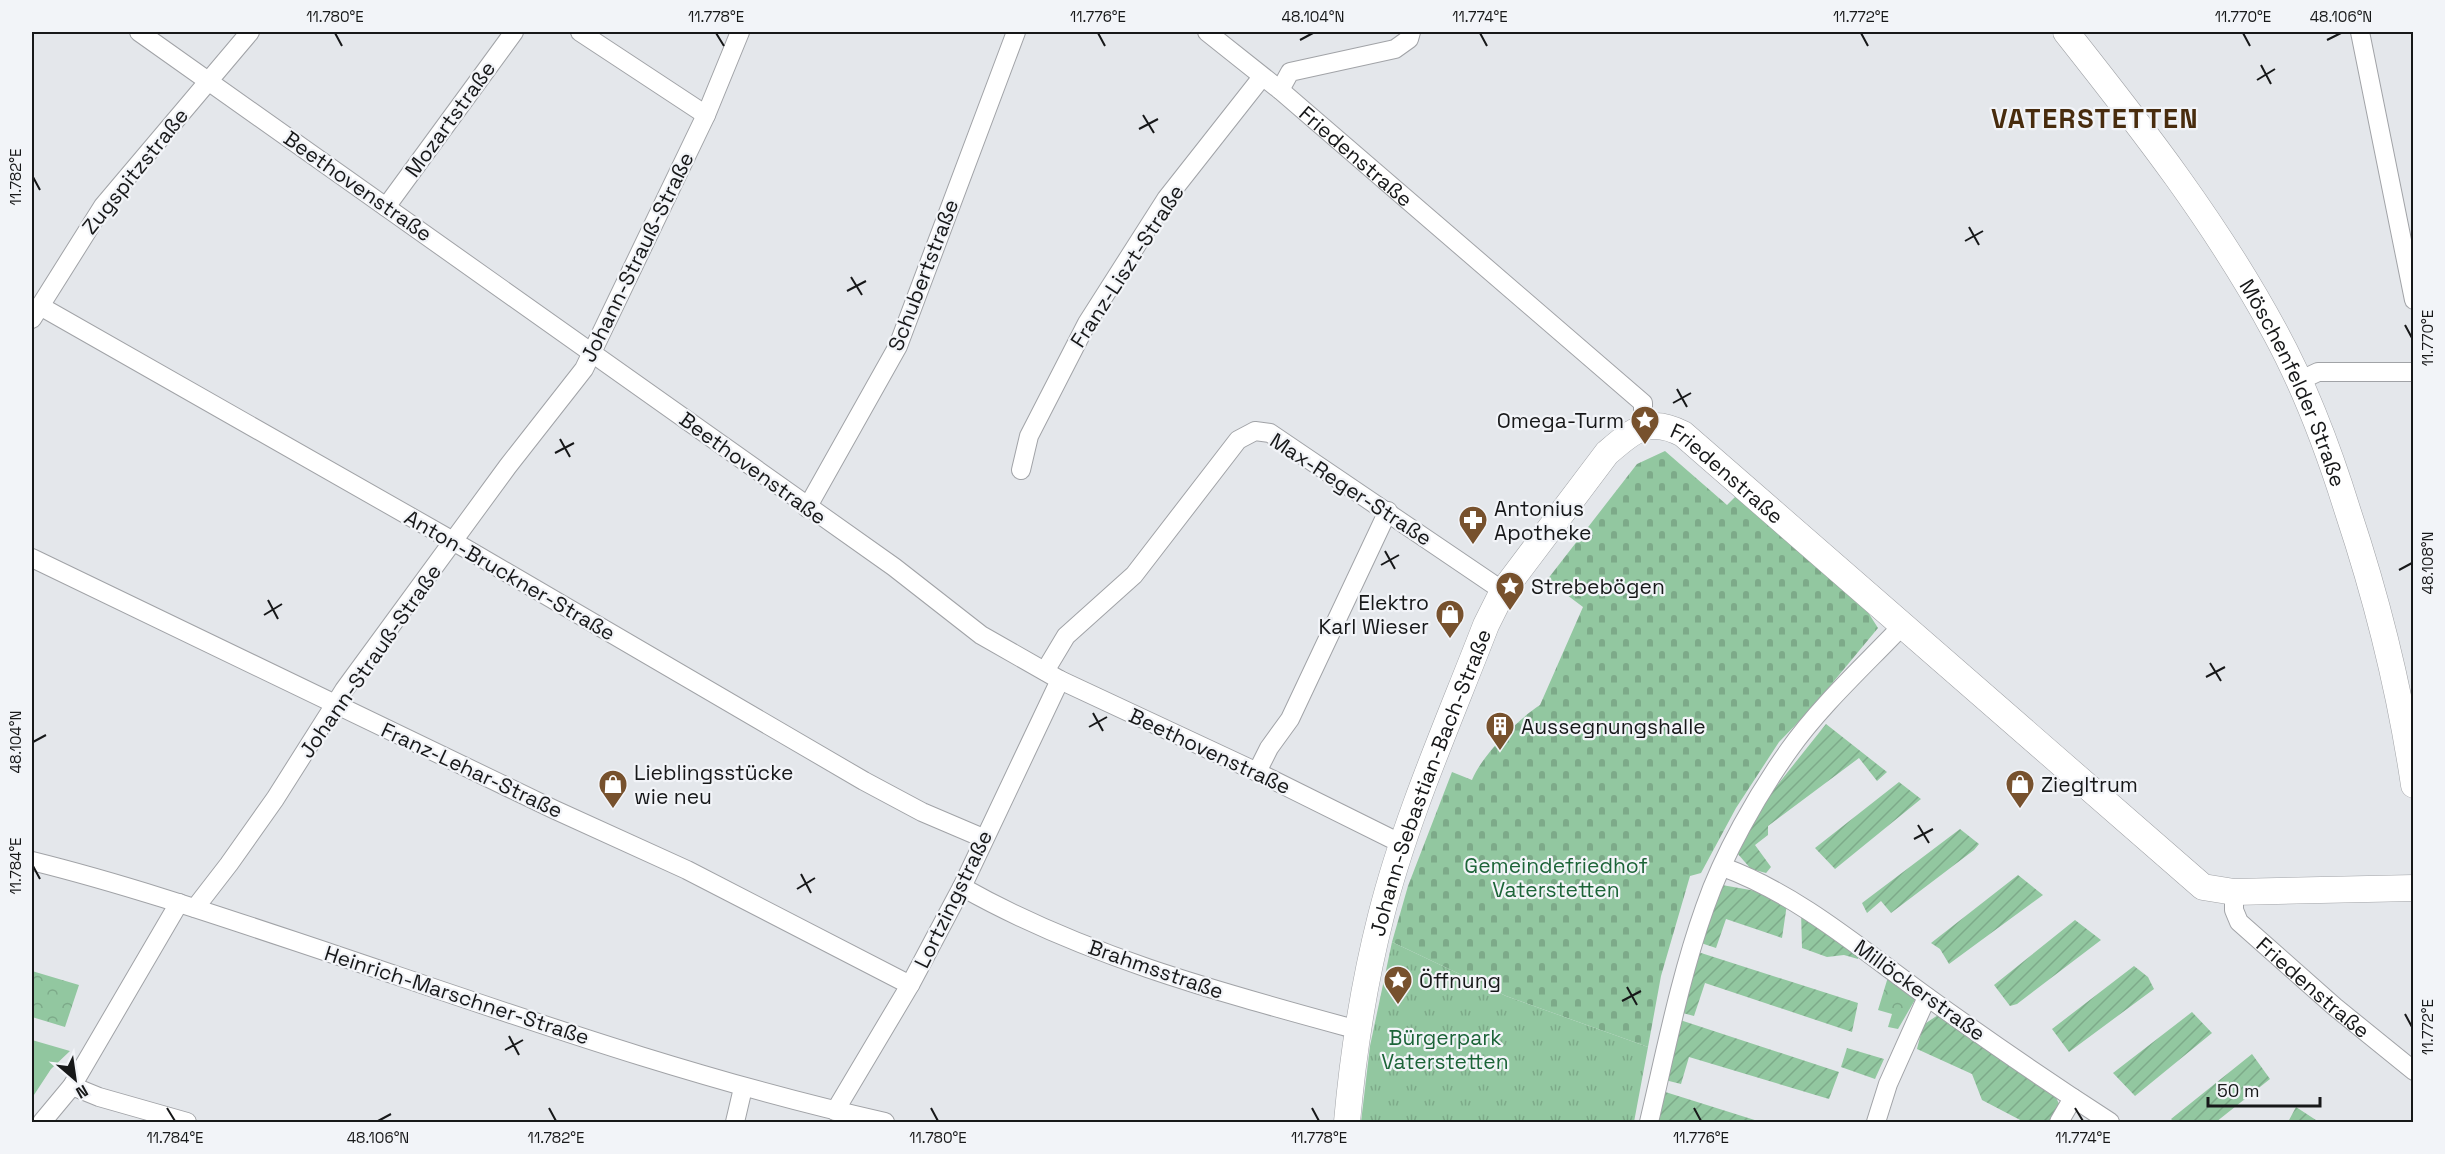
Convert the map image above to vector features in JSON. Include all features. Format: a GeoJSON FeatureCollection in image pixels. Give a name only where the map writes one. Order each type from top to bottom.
{"type":"FeatureCollection","features":[{"type":"Feature","properties":{"kind":"street","name":"Beethovenstraße"},"geometry":{"type":"LineString","coordinates":[[139,32],[807,508],[894,567],[981,635],[1052,676],[1257,772],[1402,844]]}},
{"type":"Feature","properties":{"kind":"street","name":"Zugspitzstraße"},"geometry":{"type":"LineString","coordinates":[[36,312],[103,206],[250,32]]}},
{"type":"Feature","properties":{"kind":"street","name":"Mozartstraße"},"geometry":{"type":"LineString","coordinates":[[386,207],[514,32]]}},
{"type":"Feature","properties":{"kind":"street"},"geometry":{"type":"LineString","coordinates":[[580,32],[706,115]]}},
{"type":"Feature","properties":{"kind":"street","name":"Johann-Strauß-Straße"},"geometry":{"type":"LineString","coordinates":[[42,1122],[72,1086],[187,906],[261,819],[336,705],[593,354],[706,115],[740,32]]}},
{"type":"Feature","properties":{"kind":"street","name":"Schubertstraße"},"geometry":{"type":"LineString","coordinates":[[807,508],[898,346],[1016,32]]}},
{"type":"Feature","properties":{"kind":"street","name":"Friedenstraße"},"geometry":{"type":"LineString","coordinates":[[1207,32],[1280,90],[1643,403],[1643,428],[1665,425],[1683,434],[2203,887],[2234,892],[2414,888]]}},
{"type":"Feature","properties":{"kind":"street"},"geometry":{"type":"LineString","coordinates":[[1280,90],[1290,72],[1395,49],[1409,39],[1411,32]]}},
{"type":"Feature","properties":{"kind":"street","name":"Möschenfelder Straße"},"geometry":{"type":"LineString","coordinates":[[2066,32],[2167,161],[2234,260],[2299,381],[2334,469],[2371,586],[2400,700],[2414,785]]}},
{"type":"Feature","properties":{"kind":"street"},"geometry":{"type":"LineString","coordinates":[[2360,32],[2414,300]]}},
{"type":"Feature","properties":{"kind":"street","name":"Franz-Liszt-Straße"},"geometry":{"type":"LineString","coordinates":[[1022,470],[1029,436],[1087,323],[1166,199],[1262,77]]}},
{"type":"Feature","properties":{"kind":"street","name":"Anton-Bruckner-Straße"},"geometry":{"type":"LineString","coordinates":[[36,312],[454,542],[864,782],[922,812],[983,838]]}},
{"type":"Feature","properties":{"kind":"street"},"geometry":{"type":"LineString","coordinates":[[2299,381],[2318,372],[2414,372]]}},
{"type":"Feature","properties":{"kind":"street","name":"Johann-Sebastian-Bach-Straße"},"geometry":{"type":"LineString","coordinates":[[1347,1122],[1358,1030],[1382,914],[1402,844],[1486,625],[1503,591],[1607,453],[1629,435],[1643,428]]}},
{"type":"Feature","properties":{"kind":"street","name":"Max-Reger-Straße"},"geometry":{"type":"LineString","coordinates":[[1052,676],[1066,636],[1134,574],[1238,440],[1255,431],[1270,433],[1503,591]]}},
{"type":"Feature","properties":{"kind":"street"},"geometry":{"type":"LineString","coordinates":[[1257,772],[1269,748],[1290,719],[1388,512]]}},
{"type":"Feature","properties":{"kind":"street","name":"Franz-Lehar-Straße"},"geometry":{"type":"LineString","coordinates":[[32,558],[336,705],[687,870],[910,985]]}},
{"type":"Feature","properties":{"kind":"street"},"geometry":{"type":"LineString","coordinates":[[1649,1122],[1672,1015],[1705,904],[1737,836],[1789,750],[1902,626]]}},
{"type":"Feature","properties":{"kind":"street","name":"Lortzingstraße"},"geometry":{"type":"LineString","coordinates":[[835,1111],[910,985],[962,887],[1052,676]]}},
{"type":"Feature","properties":{"kind":"street","name":"Heinrich-Marschner-Straße"},"geometry":{"type":"LineString","coordinates":[[32,861],[109,881],[522,1018],[743,1088],[885,1122]]}},
{"type":"Feature","properties":{"kind":"street","name":"Millöckerstraße"},"geometry":{"type":"LineString","coordinates":[[1723,867],[1762,883],[1828,923],[1927,997],[2110,1122]]}},
{"type":"Feature","properties":{"kind":"street","name":"Brahmsstraße"},"geometry":{"type":"LineString","coordinates":[[962,887],[1068,939],[1185,982],[1358,1030]]}},
{"type":"Feature","properties":{"kind":"street","name":"Friedenstraße"},"geometry":{"type":"LineString","coordinates":[[2234,892],[2234,910],[2239,922],[2335,1007],[2414,1071]]}},
{"type":"Feature","properties":{"kind":"street"},"geometry":{"type":"LineString","coordinates":[[1876,1122],[1888,1084],[1927,997]]}},
{"type":"Feature","properties":{"kind":"street"},"geometry":{"type":"LineString","coordinates":[[72,1086],[99,1097],[187,1122]]}},
{"type":"Feature","properties":{"kind":"street"},"geometry":{"type":"LineString","coordinates":[[735,1122],[743,1088]]}},
{"type":"Feature","properties":{"kind":"street"},"geometry":{"type":"LineString","coordinates":[[2059,1122],[2073,1098]]}},
{"type":"Feature","properties":{"kind":"green space","name":"Gemeindefriedhof Vaterstetten"},"geometry":{"type":"Polygon","coordinates":[[[1665,451],[1727,505],[1736,496],[1864,606],[1878,628],[1810,710],[1779,742],[1736,808],[1701,873],[1690,876],[1661,976],[1648,1047],[1506,996],[1392,942],[1408,886],[1452,772],[1472,780],[1501,739],[1540,705],[1583,607],[1547,580],[1637,464],[1665,451]]]}},
{"type":"Feature","properties":{"kind":"green space"},"geometry":{"type":"Polygon","coordinates":[[[1826,724],[1887,772],[1877,781],[1859,758],[1768,826],[1768,835],[1755,845],[1771,867],[1766,873],[1751,869],[1737,853],[1763,803],[1826,724]]]}},
{"type":"Feature","properties":{"kind":"green space"},"geometry":{"type":"Polygon","coordinates":[[[1899,782],[1921,799],[1835,869],[1815,848],[1899,782]]]}},
{"type":"Feature","properties":{"kind":"green space"},"geometry":{"type":"Polygon","coordinates":[[[1960,829],[1979,844],[1974,850],[1891,913],[1881,901],[1867,913],[1862,903],[1960,829]]]}},
{"type":"Feature","properties":{"kind":"green space"},"geometry":{"type":"Polygon","coordinates":[[[2018,875],[2043,895],[1949,964],[1940,949],[1931,943],[2018,875]]]}},
{"type":"Feature","properties":{"kind":"green space"},"geometry":{"type":"Polygon","coordinates":[[[1722,885],[1756,891],[1787,904],[1782,938],[1726,919],[1716,948],[1701,943],[1722,885]]]}},
{"type":"Feature","properties":{"kind":"green space"},"geometry":{"type":"Polygon","coordinates":[[[1801,911],[1858,949],[1858,959],[1844,955],[1827,957],[1802,948],[1801,911]]]}},
{"type":"Feature","properties":{"kind":"green space"},"geometry":{"type":"Polygon","coordinates":[[[2075,920],[2101,940],[2017,1004],[2010,1006],[1994,985],[2075,920]]]}},
{"type":"Feature","properties":{"kind":"green space","name":"Bürgerpark Vaterstetten"},"geometry":{"type":"Polygon","coordinates":[[[1392,942],[1506,996],[1648,1047],[1634,1122],[1361,1122],[1370,1046],[1392,942]]]}},
{"type":"Feature","properties":{"kind":"green space"},"geometry":{"type":"Polygon","coordinates":[[[1698,952],[1858,1003],[1852,1032],[1705,983],[1694,1016],[1679,1012],[1698,952]]]}},
{"type":"Feature","properties":{"kind":"green space"},"geometry":{"type":"Polygon","coordinates":[[[2134,966],[2148,977],[2154,989],[2069,1052],[2052,1029],[2134,966]]]}},
{"type":"Feature","properties":{"kind":"green space"},"geometry":{"type":"Polygon","coordinates":[[[32,971],[79,985],[65,1027],[32,1017],[32,971]]]}},
{"type":"Feature","properties":{"kind":"green space"},"geometry":{"type":"Polygon","coordinates":[[[1888,977],[1916,998],[1898,1029],[1888,1027],[1892,1014],[1878,1010],[1888,977]]]}},
{"type":"Feature","properties":{"kind":"green space"},"geometry":{"type":"Polygon","coordinates":[[[2192,1012],[2212,1033],[2135,1096],[2113,1073],[2192,1012]]]}},
{"type":"Feature","properties":{"kind":"green space"},"geometry":{"type":"Polygon","coordinates":[[[1941,1013],[2053,1091],[2060,1106],[2056,1122],[2024,1122],[1982,1100],[1972,1074],[1917,1049],[1923,1025],[1941,1013]]]}},
{"type":"Feature","properties":{"kind":"green space"},"geometry":{"type":"Polygon","coordinates":[[[1677,1019],[1839,1072],[1829,1099],[1689,1057],[1681,1084],[1661,1079],[1677,1019]]]}},
{"type":"Feature","properties":{"kind":"green space"},"geometry":{"type":"Polygon","coordinates":[[[32,1040],[70,1051],[51,1069],[32,1098],[32,1040]]]}},
{"type":"Feature","properties":{"kind":"green space"},"geometry":{"type":"Polygon","coordinates":[[[1847,1048],[1884,1059],[1875,1079],[1841,1067],[1847,1048]]]}},
{"type":"Feature","properties":{"kind":"green space"},"geometry":{"type":"Polygon","coordinates":[[[2252,1054],[2270,1079],[2216,1122],[2174,1122],[2171,1119],[2252,1054]]]}},
{"type":"Feature","properties":{"kind":"green space"},"geometry":{"type":"Polygon","coordinates":[[[1659,1090],[1761,1122],[1652,1122],[1659,1090]]]}},
{"type":"Feature","properties":{"kind":"green space"},"geometry":{"type":"Polygon","coordinates":[[[2296,1107],[2319,1122],[2288,1122],[2296,1107]]]}},
{"type":"Feature","properties":{"kind":"place","name":"Omega-Turm"},"geometry":{"type":"Point","coordinates":[1645,446]}},
{"type":"Feature","properties":{"kind":"place","name":"Antonius Apotheke"},"geometry":{"type":"Point","coordinates":[1473,546]}},
{"type":"Feature","properties":{"kind":"place","name":"Strebebögen"},"geometry":{"type":"Point","coordinates":[1510,612]}},
{"type":"Feature","properties":{"kind":"place","name":"Elektro Karl Wieser"},"geometry":{"type":"Point","coordinates":[1450,640]}},
{"type":"Feature","properties":{"kind":"place","name":"Aussegnungshalle"},"geometry":{"type":"Point","coordinates":[1500,752]}},
{"type":"Feature","properties":{"kind":"place","name":"Lieblingsstücke wie neu"},"geometry":{"type":"Point","coordinates":[613,810]}},
{"type":"Feature","properties":{"kind":"place","name":"Ziegltrum"},"geometry":{"type":"Point","coordinates":[2020,810]}},
{"type":"Feature","properties":{"kind":"place","name":"Öffnung"},"geometry":{"type":"Point","coordinates":[1398,1006]}},
{"type":"Feature","properties":{"kind":"district","name":"VATERSTETTEN"},"geometry":{"type":"Point","coordinates":[2095,118]}}]}
